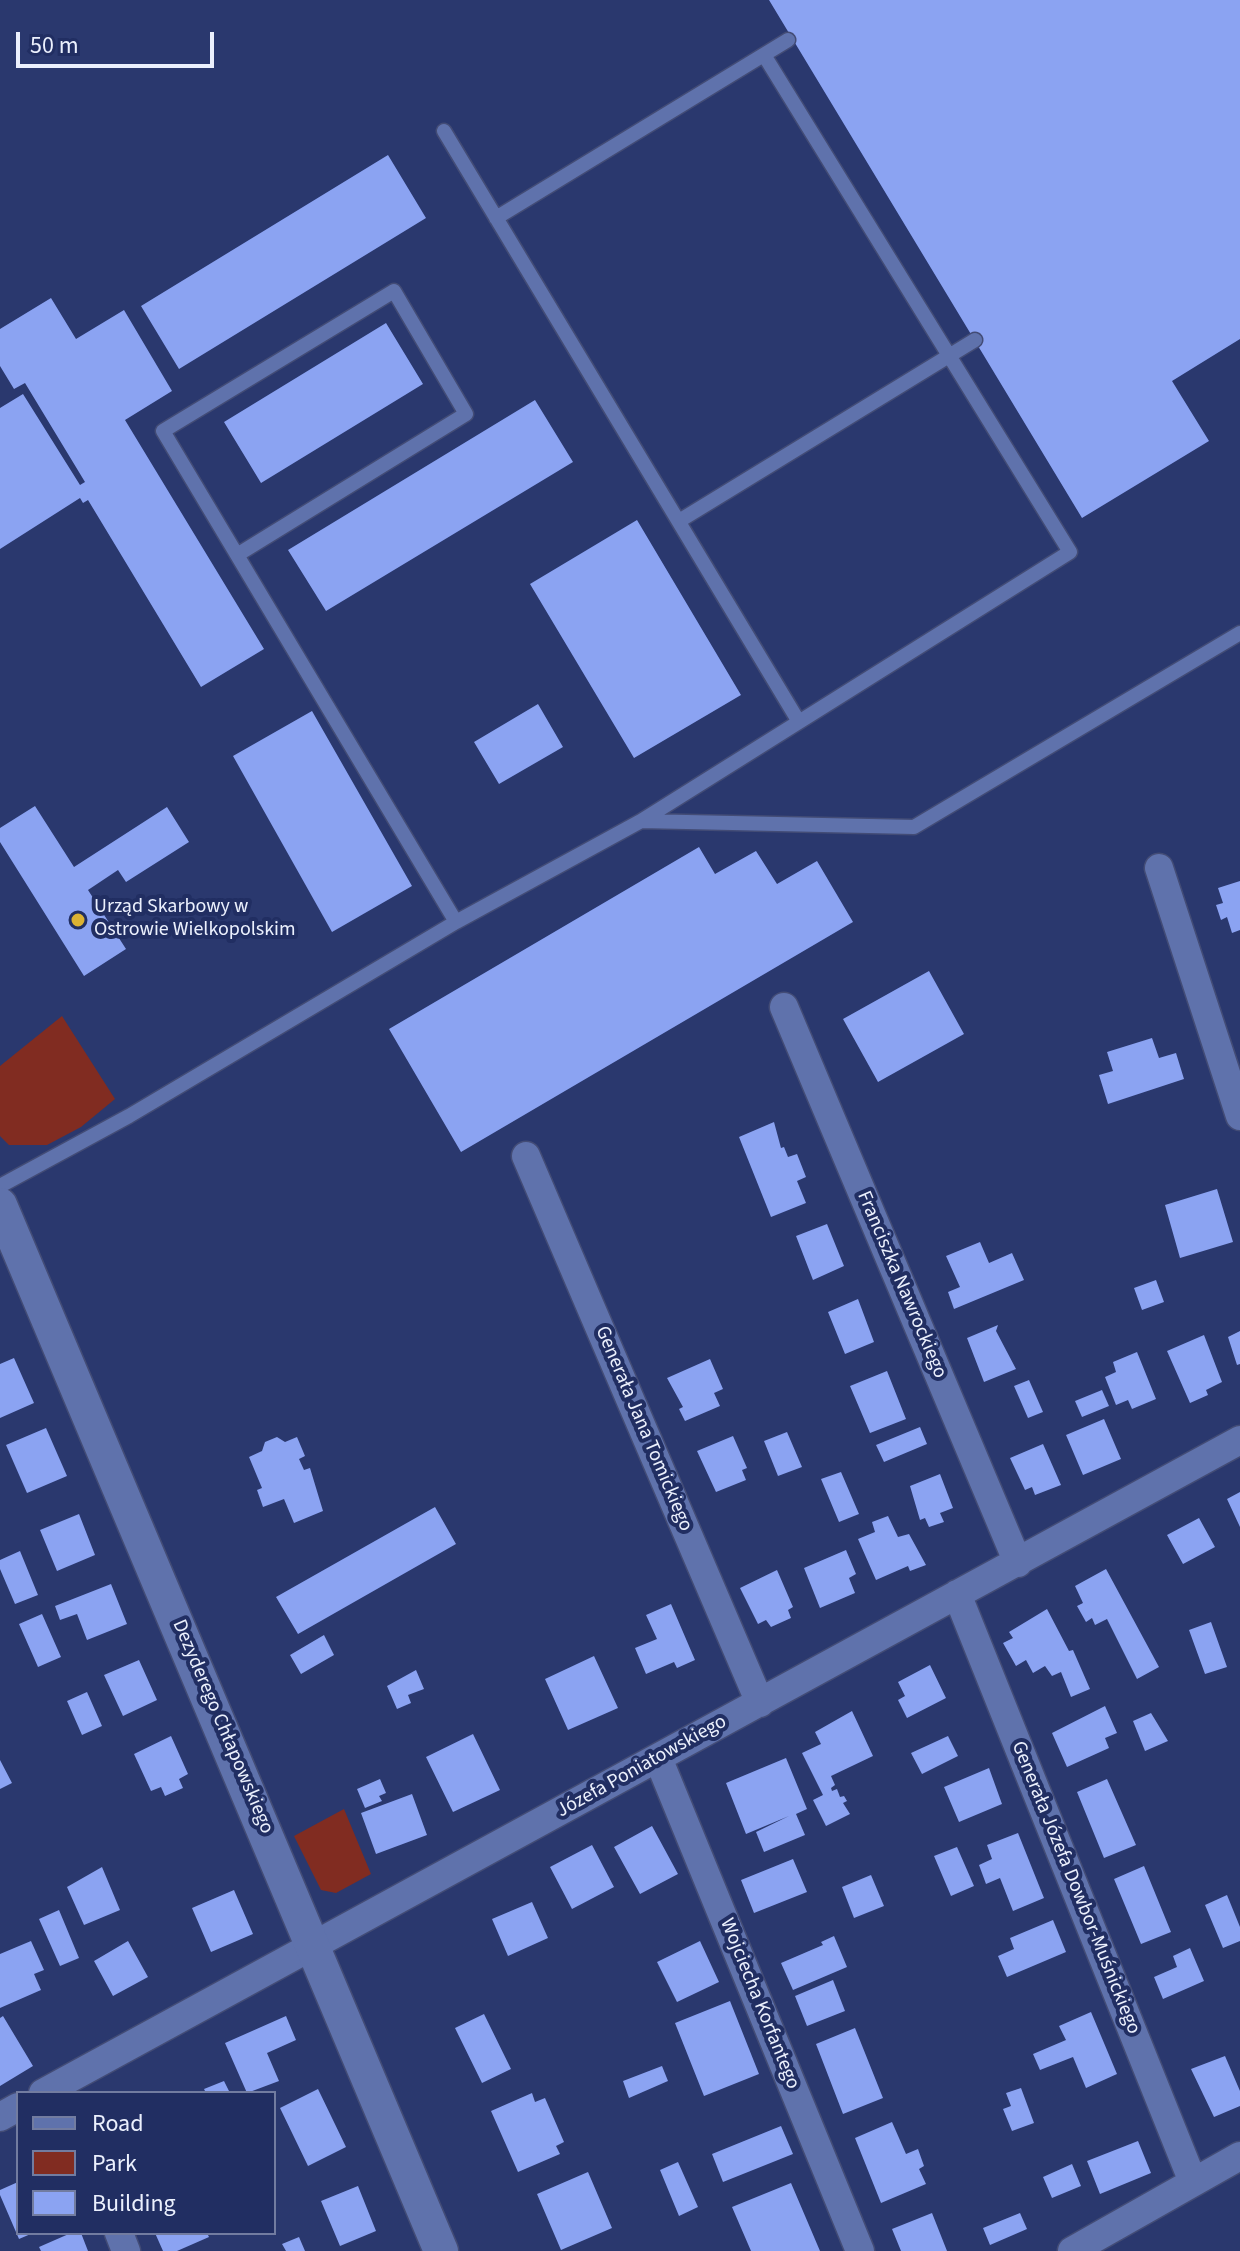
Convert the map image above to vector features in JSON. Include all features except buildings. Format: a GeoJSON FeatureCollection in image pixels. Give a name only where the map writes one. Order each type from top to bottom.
{"type":"FeatureCollection","features":[{"type":"Feature","properties":{"kind":"street"},"geometry":{"type":"LineString","coordinates":[[1159,868],[1240,1116]]}},
{"type":"Feature","properties":{"kind":"street","name":"Franciszka Nawrockiego"},"geometry":{"type":"LineString","coordinates":[[784,1007],[1018,1563]]}},
{"type":"Feature","properties":{"kind":"street","name":"Generała Jana Tomickiego"},"geometry":{"type":"LineString","coordinates":[[526,1156],[760,1703]]}},
{"type":"Feature","properties":{"kind":"street","name":"Dezyderego Chłapowskiego"},"geometry":{"type":"LineString","coordinates":[[0,1205],[315,1945],[441,2251]]}},
{"type":"Feature","properties":{"kind":"street","name":"Józefa Poniatowskiego"},"geometry":{"type":"LineString","coordinates":[[53,2091],[1240,1440]]}},
{"type":"Feature","properties":{"kind":"street","name":"Generała Józefa Dowbor-Muśnickiego"},"geometry":{"type":"LineString","coordinates":[[957,1594],[1193,2182]]}},
{"type":"Feature","properties":{"kind":"street","name":"Wojciecha Korfantego"},"geometry":{"type":"LineString","coordinates":[[658,1758],[860,2251]]}},
{"type":"Feature","properties":{"kind":"street"},"geometry":{"type":"LineString","coordinates":[[1072,2251],[1119,2240],[1193,2182],[1240,2156]]}},
{"type":"Feature","properties":{"kind":"lane"},"geometry":{"type":"LineString","coordinates":[[496,218],[788,40]]}},
{"type":"Feature","properties":{"kind":"lane"},"geometry":{"type":"LineString","coordinates":[[0,1186],[129,1116],[456,922],[641,821],[1070,552],[947,357],[764,55]]}},
{"type":"Feature","properties":{"kind":"lane"},"geometry":{"type":"LineString","coordinates":[[444,131],[799,722]]}},
{"type":"Feature","properties":{"kind":"lane"},"geometry":{"type":"LineString","coordinates":[[237,555],[466,414],[394,291],[163,431],[456,922]]}},
{"type":"Feature","properties":{"kind":"lane"},"geometry":{"type":"LineString","coordinates":[[679,521],[975,340]]}},
{"type":"Feature","properties":{"kind":"lane"},"geometry":{"type":"LineString","coordinates":[[641,821],[914,827],[1240,633]]}},
{"type":"Feature","properties":{"kind":"green space"},"geometry":{"type":"Polygon","coordinates":[[[62,1016],[115,1099],[81,1127],[47,1145],[9,1145],[0,1136],[0,1066],[62,1016]]]}},
{"type":"Feature","properties":{"kind":"green space"},"geometry":{"type":"Polygon","coordinates":[[[344,1809],[371,1874],[336,1893],[321,1890],[294,1836],[344,1809]]]}},
{"type":"Feature","properties":{"kind":"place","name":"Urząd Skarbowy w Ostrowie Wielkopolskim"},"geometry":{"type":"Point","coordinates":[78,920]}}]}
